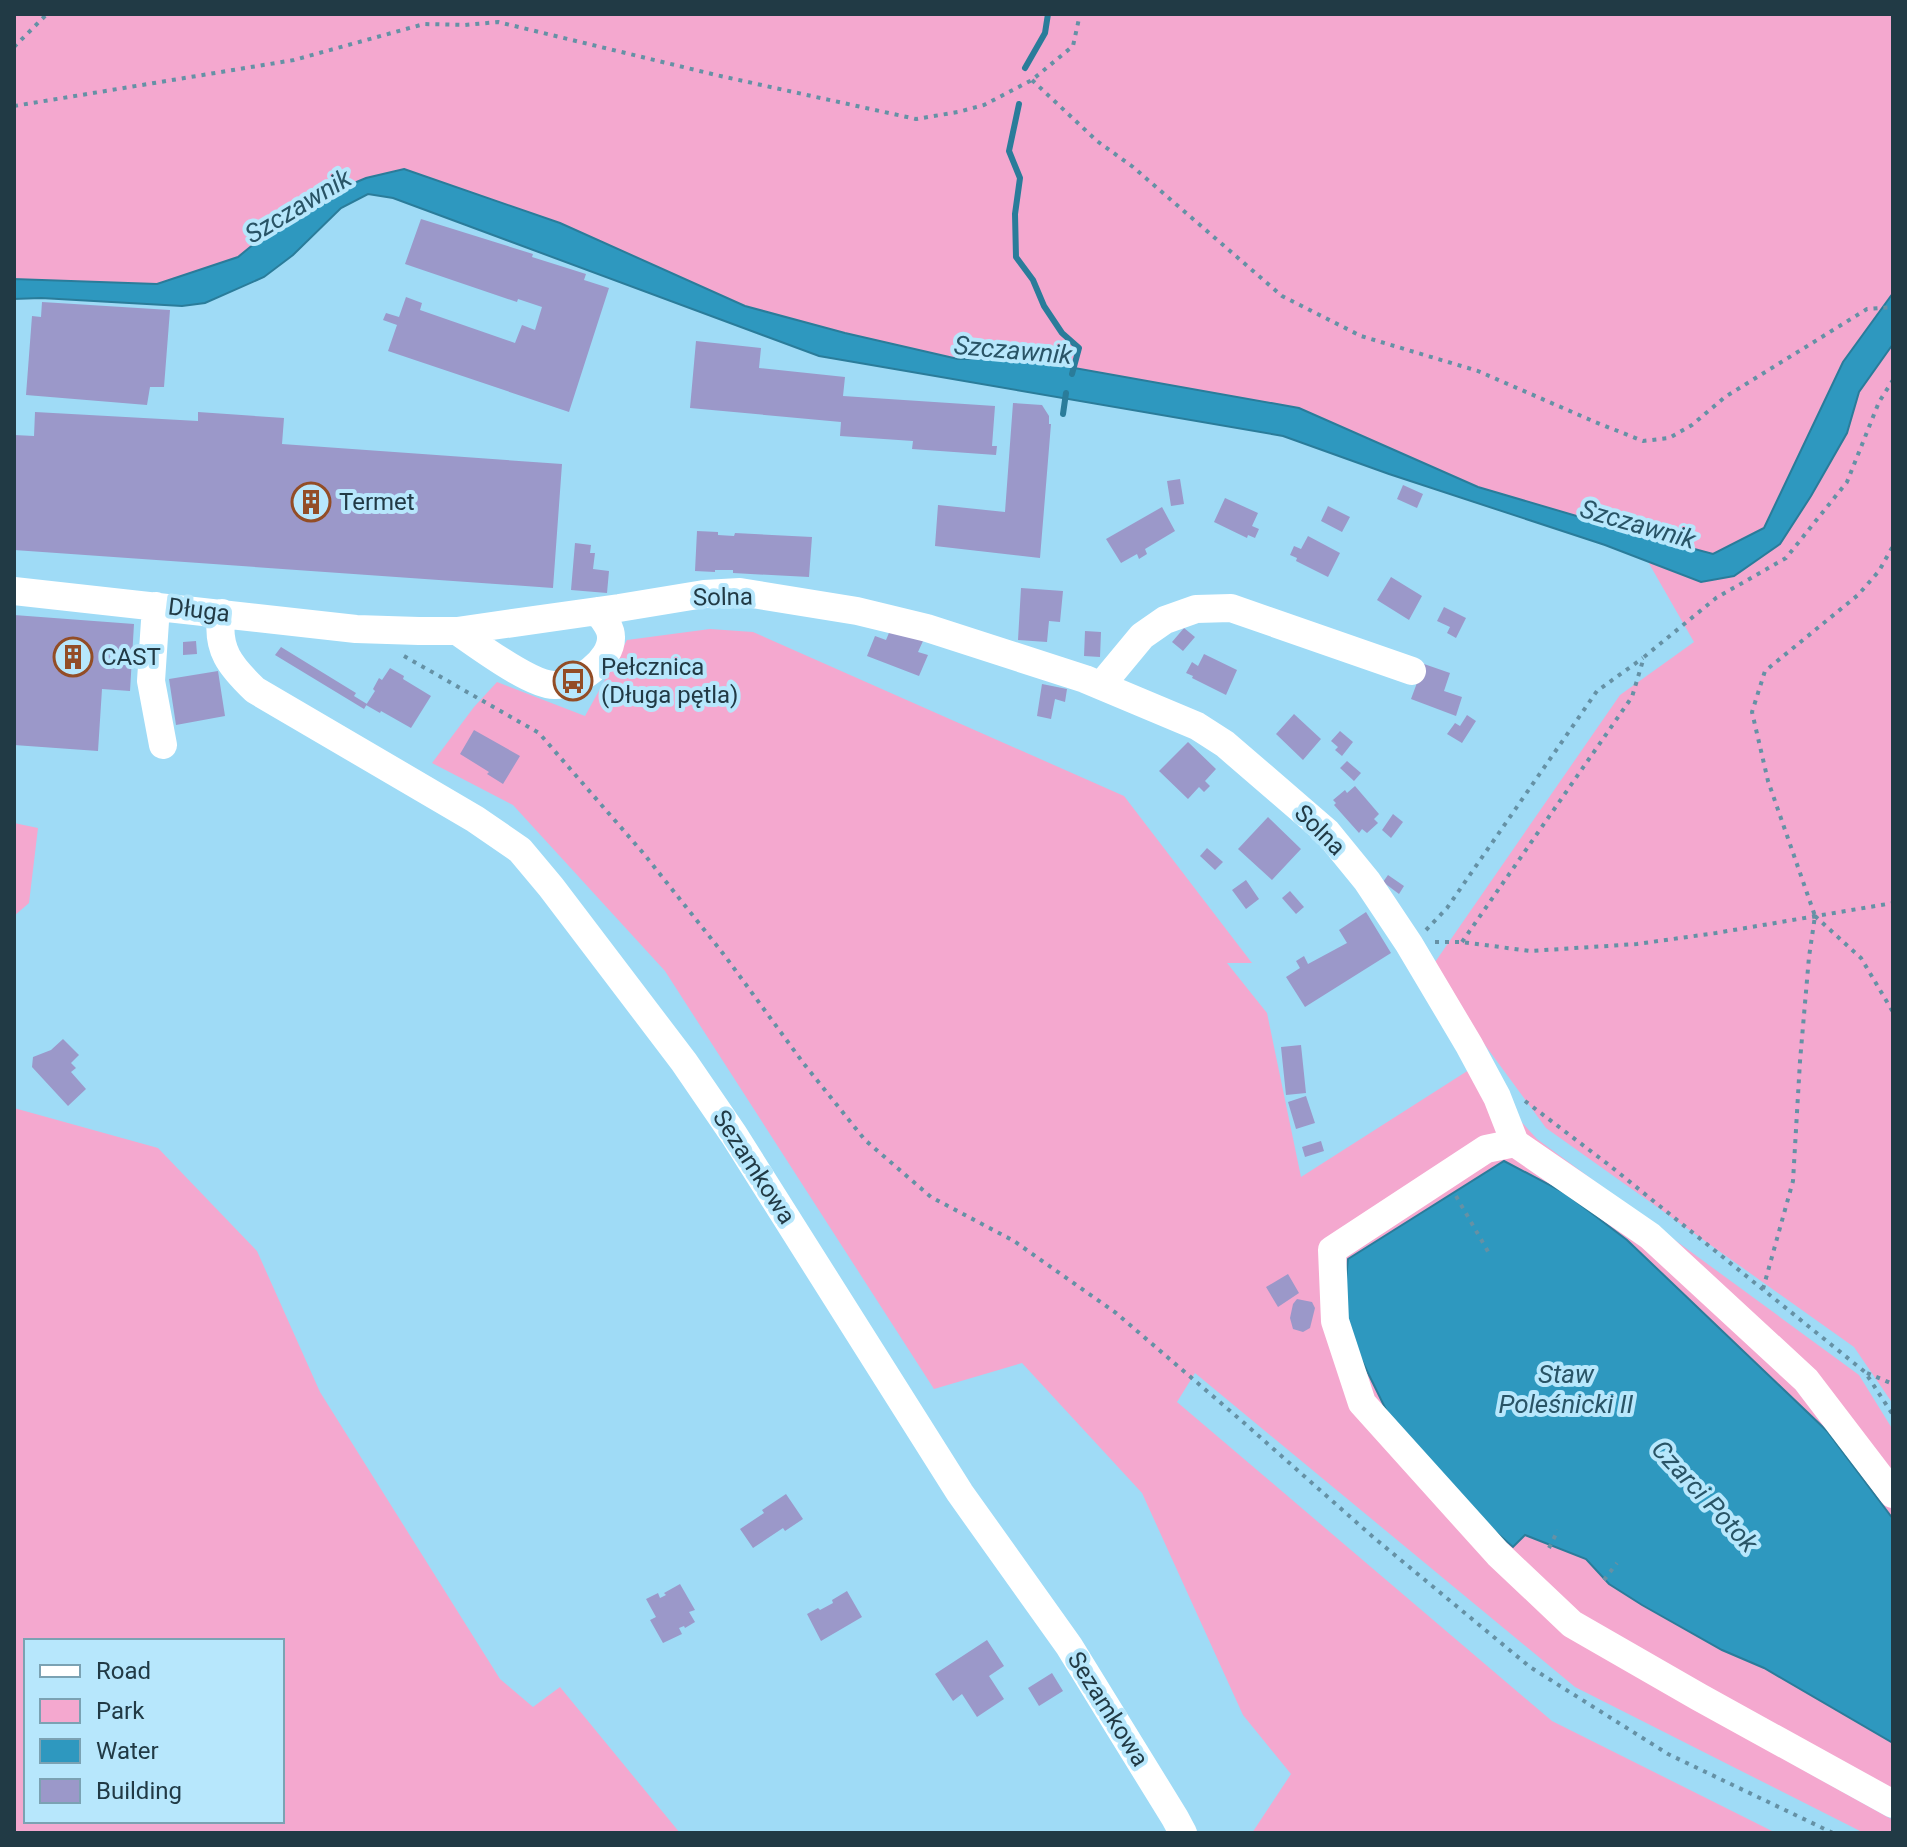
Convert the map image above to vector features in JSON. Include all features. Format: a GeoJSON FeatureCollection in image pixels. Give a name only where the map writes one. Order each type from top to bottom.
{"type":"FeatureCollection","features":[{"type":"Feature","properties":{"kind":"street","name":"Długa"},"geometry":{"type":"LineString","coordinates":[[14,591],[356,629],[457,631]]}},
{"type":"Feature","properties":{"kind":"street","name":"Solna"},"geometry":{"type":"LineString","coordinates":[[457,631],[704,594],[740,592],[857,611],[927,628],[1104,686],[1197,726],[1225,744],[1327,832],[1367,881],[1469,1045],[1497,1097],[1515,1143]]}},
{"type":"Feature","properties":{"kind":"street"},"geometry":{"type":"LineString","coordinates":[[156,606],[151,681],[163,745]]}},
{"type":"Feature","properties":{"kind":"street"},"geometry":{"type":"LineString","coordinates":[[1104,686],[1142,636],[1165,620],[1196,609],[1231,608],[1412,671]]}},
{"type":"Feature","properties":{"kind":"street"},"geometry":{"type":"LineString","coordinates":[[457,631],[496,658],[538,681],[554,685],[573,681],[598,666],[609,650],[612,636],[607,623],[608,610]]}},
{"type":"Feature","properties":{"kind":"street","name":"Sezamkowa"},"geometry":{"type":"LineString","coordinates":[[222,613],[220,638],[232,668],[255,690],[475,819],[520,850],[551,887],[684,1062],[734,1135],[960,1493],[1069,1646],[1183,1833]]}},
{"type":"Feature","properties":{"kind":"street"},"geometry":{"type":"LineString","coordinates":[[1893,1494],[1806,1380],[1650,1236],[1515,1143],[1486,1149],[1332,1250],[1335,1321],[1362,1403],[1498,1554],[1572,1624],[1893,1804]]}},
{"type":"Feature","properties":{"kind":"path"},"geometry":{"type":"LineString","coordinates":[[14,47],[47,14]]}},
{"type":"Feature","properties":{"kind":"path"},"geometry":{"type":"LineString","coordinates":[[14,106],[294,60],[424,24],[498,22],[916,119],[984,105],[1032,80],[1073,46],[1080,14]]}},
{"type":"Feature","properties":{"kind":"path"},"geometry":{"type":"LineString","coordinates":[[1032,80],[1097,141],[1133,167],[1282,296],[1361,336],[1478,371],[1643,441],[1669,438],[1692,425],[1725,397],[1867,309],[1893,307]]}},
{"type":"Feature","properties":{"kind":"path"},"geometry":{"type":"LineString","coordinates":[[1409,944],[1447,908],[1597,691],[1716,598],[1786,558],[1847,482],[1879,402],[1893,380]]}},
{"type":"Feature","properties":{"kind":"path"},"geometry":{"type":"LineString","coordinates":[[1763,1289],[1793,1181],[1809,957],[1815,916],[1768,781],[1752,712],[1765,671],[1858,595],[1879,571],[1893,546]]}},
{"type":"Feature","properties":{"kind":"path"},"geometry":{"type":"LineString","coordinates":[[384,630],[389,646],[419,666],[539,733],[644,854],[865,1140],[931,1197],[1014,1241],[1116,1313],[1373,1537],[1530,1667],[1668,1754],[1833,1833]]}},
{"type":"Feature","properties":{"kind":"path"},"geometry":{"type":"LineString","coordinates":[[1462,942],[1632,697],[1644,657]]}},
{"type":"Feature","properties":{"kind":"path"},"geometry":{"type":"LineString","coordinates":[[1409,944],[1462,942],[1530,951],[1637,944],[1893,903]]}},
{"type":"Feature","properties":{"kind":"path"},"geometry":{"type":"LineString","coordinates":[[1815,916],[1861,958],[1893,1012]]}},
{"type":"Feature","properties":{"kind":"path"},"geometry":{"type":"LineString","coordinates":[[1522,1099],[1609,1165],[1865,1372],[1893,1384]]}},
{"type":"Feature","properties":{"kind":"path"},"geometry":{"type":"LineString","coordinates":[[1455,1194],[1490,1255]]}},
{"type":"Feature","properties":{"kind":"path"},"geometry":{"type":"LineString","coordinates":[[1865,1372],[1893,1415]]}},
{"type":"Feature","properties":{"kind":"path"},"geometry":{"type":"LineString","coordinates":[[1549,1548],[1558,1530]]}},
{"type":"Feature","properties":{"kind":"path"},"geometry":{"type":"LineString","coordinates":[[1604,1580],[1617,1563]]}},
{"type":"Feature","properties":{"kind":"green space"},"geometry":{"type":"Polygon","coordinates":[[[14,14],[1893,14],[1893,1404],[1854,1347],[1546,1128],[1482,1041],[1433,965],[1620,695],[1694,642],[1631,532],[1024,359],[958,359],[745,306],[560,223],[404,169],[366,178],[334,191],[276,226],[238,257],[157,284],[14,279],[14,14]]]}},
{"type":"Feature","properties":{"kind":"green space"},"geometry":{"type":"Polygon","coordinates":[[[710,629],[753,632],[1124,796],[1252,963],[1227,963],[1267,1013],[1301,1177],[1472,1068],[1537,1139],[1859,1375],[1893,1430],[1893,1519],[1827,1431],[1627,1240],[1513,1547],[1525,1535],[1586,1559],[1609,1584],[1642,1605],[1722,1650],[1764,1668],[1893,1743],[1893,1818],[1776,1755],[1893,1820],[1893,1833],[1864,1833],[1575,1687],[1195,1373],[1177,1402],[1552,1721],[1776,1833],[1252,1833],[1291,1774],[1243,1715],[1142,1493],[1022,1363],[934,1389],[665,971],[513,805],[432,763],[497,682],[585,716],[627,640],[710,629]]]}},
{"type":"Feature","properties":{"kind":"green space"},"geometry":{"type":"Polygon","coordinates":[[[14,823],[38,828],[29,903],[14,916],[14,823]]]}},
{"type":"Feature","properties":{"kind":"green space"},"geometry":{"type":"Polygon","coordinates":[[[14,1108],[158,1148],[257,1251],[320,1392],[500,1679],[533,1707],[560,1687],[680,1833],[14,1833],[14,1108]]]}},
{"type":"Feature","properties":{"kind":"water"},"geometry":{"type":"Polygon","coordinates":[[[404,169],[560,223],[745,306],[958,359],[1024,359],[1299,408],[1478,487],[1713,554],[1764,528],[1843,362],[1893,293],[1893,344],[1859,392],[1847,433],[1780,544],[1734,576],[1701,582],[1605,545],[1283,436],[819,356],[393,198],[368,194],[341,208],[293,255],[264,277],[205,303],[182,306],[14,299],[14,279],[157,284],[238,257],[276,226],[335,191],[366,178],[404,169]]]}},
{"type":"Feature","properties":{"kind":"water","name":"Staw Poleśnicki II"},"geometry":{"type":"Polygon","coordinates":[[[1504,1161],[1565,1193],[1627,1240],[1827,1431],[1893,1519],[1893,1743],[1764,1668],[1722,1650],[1642,1605],[1609,1584],[1586,1559],[1525,1535],[1513,1547],[1467,1507],[1392,1422],[1342,1320],[1348,1259],[1504,1161]]]}},
{"type":"Feature","properties":{"kind":"building"},"geometry":{"type":"Polygon","coordinates":[[[421,219],[533,254],[532,257],[586,274],[584,280],[609,288],[569,412],[388,351],[397,325],[383,320],[386,313],[399,317],[406,297],[422,303],[420,310],[515,343],[522,325],[535,330],[542,307],[518,299],[517,302],[405,264],[421,219]]]}},
{"type":"Feature","properties":{"kind":"building"},"geometry":{"type":"Polygon","coordinates":[[[42,302],[170,310],[164,387],[150,387],[147,405],[26,395],[32,316],[41,317],[42,302]]]}},
{"type":"Feature","properties":{"kind":"building"},"geometry":{"type":"Polygon","coordinates":[[[696,341],[761,348],[759,368],[845,377],[843,396],[995,406],[992,446],[997,446],[996,455],[912,449],[913,441],[840,436],[841,422],[690,408],[696,341]]]}},
{"type":"Feature","properties":{"kind":"building"},"geometry":{"type":"Polygon","coordinates":[[[1013,403],[1042,405],[1051,424],[1040,558],[935,546],[938,505],[1005,512],[1013,403]]]}},
{"type":"Feature","properties":{"kind":"building","name":"Termet"},"geometry":{"type":"Polygon","coordinates":[[[35,412],[198,421],[198,412],[284,418],[282,444],[562,464],[553,588],[14,550],[14,435],[34,436],[35,412]]]}},
{"type":"Feature","properties":{"kind":"building"},"geometry":{"type":"Polygon","coordinates":[[[1180,479],[1184,504],[1171,506],[1167,481],[1180,479]]]}},
{"type":"Feature","properties":{"kind":"building"},"geometry":{"type":"Polygon","coordinates":[[[1403,485],[1423,494],[1417,508],[1397,499],[1403,485]]]}},
{"type":"Feature","properties":{"kind":"building"},"geometry":{"type":"Polygon","coordinates":[[[1225,498],[1258,513],[1252,526],[1259,529],[1255,538],[1248,535],[1247,538],[1214,522],[1225,498]]]}},
{"type":"Feature","properties":{"kind":"building"},"geometry":{"type":"Polygon","coordinates":[[[1328,506],[1350,517],[1342,532],[1321,521],[1328,506]]]}},
{"type":"Feature","properties":{"kind":"building"},"geometry":{"type":"Polygon","coordinates":[[[1162,507],[1175,531],[1145,549],[1147,554],[1139,559],[1137,554],[1121,563],[1106,539],[1162,507]]]}},
{"type":"Feature","properties":{"kind":"building"},"geometry":{"type":"Polygon","coordinates":[[[697,531],[734,536],[735,533],[812,537],[809,577],[733,573],[733,570],[695,571],[697,531]]]}},
{"type":"Feature","properties":{"kind":"building"},"geometry":{"type":"Polygon","coordinates":[[[1308,536],[1340,553],[1328,577],[1290,555],[1294,546],[1301,549],[1308,536]]]}},
{"type":"Feature","properties":{"kind":"building"},"geometry":{"type":"Polygon","coordinates":[[[575,543],[591,545],[590,553],[595,553],[593,569],[609,571],[607,593],[571,590],[575,543]]]}},
{"type":"Feature","properties":{"kind":"building"},"geometry":{"type":"Polygon","coordinates":[[[1391,577],[1422,596],[1409,620],[1377,600],[1391,577]]]}},
{"type":"Feature","properties":{"kind":"building"},"geometry":{"type":"Polygon","coordinates":[[[1021,588],[1063,591],[1060,622],[1049,621],[1047,642],[1018,640],[1021,588]]]}},
{"type":"Feature","properties":{"kind":"building"},"geometry":{"type":"Polygon","coordinates":[[[1444,607],[1466,618],[1456,638],[1447,633],[1450,627],[1437,621],[1444,607]]]}},
{"type":"Feature","properties":{"kind":"building","name":"CAST"},"geometry":{"type":"Polygon","coordinates":[[[14,615],[134,624],[130,691],[102,689],[98,751],[14,745],[14,615]]]}},
{"type":"Feature","properties":{"kind":"building"},"geometry":{"type":"Polygon","coordinates":[[[891,628],[923,641],[918,652],[928,655],[919,676],[867,656],[875,636],[886,640],[891,628]]]}},
{"type":"Feature","properties":{"kind":"building"},"geometry":{"type":"Polygon","coordinates":[[[1184,628],[1195,637],[1183,651],[1172,642],[1184,628]]]}},
{"type":"Feature","properties":{"kind":"building"},"geometry":{"type":"Polygon","coordinates":[[[1085,631],[1101,632],[1100,657],[1084,656],[1085,631]]]}},
{"type":"Feature","properties":{"kind":"building"},"geometry":{"type":"Polygon","coordinates":[[[196,641],[197,654],[183,655],[183,642],[196,641]]]}},
{"type":"Feature","properties":{"kind":"building"},"geometry":{"type":"Polygon","coordinates":[[[281,647],[356,693],[354,696],[367,704],[364,709],[275,655],[281,647]]]}},
{"type":"Feature","properties":{"kind":"building"},"geometry":{"type":"Polygon","coordinates":[[[1204,654],[1237,670],[1226,695],[1186,673],[1192,662],[1198,666],[1204,654]]]}},
{"type":"Feature","properties":{"kind":"building"},"geometry":{"type":"Polygon","coordinates":[[[1424,664],[1450,673],[1444,691],[1462,697],[1456,716],[1411,699],[1424,664]]]}},
{"type":"Feature","properties":{"kind":"building"},"geometry":{"type":"Polygon","coordinates":[[[390,668],[431,696],[411,728],[366,705],[379,678],[382,680],[390,668]]]}},
{"type":"Feature","properties":{"kind":"building"},"geometry":{"type":"Polygon","coordinates":[[[218,671],[225,716],[176,725],[169,679],[218,671]]]}},
{"type":"Feature","properties":{"kind":"building"},"geometry":{"type":"Polygon","coordinates":[[[1042,684],[1067,689],[1065,702],[1055,699],[1051,719],[1037,716],[1042,684]]]}},
{"type":"Feature","properties":{"kind":"building"},"geometry":{"type":"Polygon","coordinates":[[[1294,714],[1321,739],[1303,760],[1276,734],[1294,714]]]}},
{"type":"Feature","properties":{"kind":"building"},"geometry":{"type":"Polygon","coordinates":[[[1467,715],[1476,721],[1462,743],[1447,734],[1455,723],[1460,726],[1467,715]]]}},
{"type":"Feature","properties":{"kind":"building"},"geometry":{"type":"Polygon","coordinates":[[[474,730],[520,756],[503,784],[460,754],[474,730]]]}},
{"type":"Feature","properties":{"kind":"building"},"geometry":{"type":"Polygon","coordinates":[[[1340,731],[1353,742],[1342,756],[1331,741],[1340,731]]]}},
{"type":"Feature","properties":{"kind":"building"},"geometry":{"type":"Polygon","coordinates":[[[1188,742],[1216,769],[1205,781],[1210,786],[1204,792],[1199,787],[1188,799],[1159,771],[1188,742]]]}},
{"type":"Feature","properties":{"kind":"building"},"geometry":{"type":"Polygon","coordinates":[[[1347,761],[1361,773],[1354,781],[1340,768],[1347,761]]]}},
{"type":"Feature","properties":{"kind":"building"},"geometry":{"type":"Polygon","coordinates":[[[1355,786],[1379,814],[1374,819],[1378,823],[1367,833],[1362,829],[1359,833],[1334,805],[1333,800],[1355,786]]]}},
{"type":"Feature","properties":{"kind":"building"},"geometry":{"type":"Polygon","coordinates":[[[1393,814],[1403,822],[1391,838],[1382,830],[1393,814]]]}},
{"type":"Feature","properties":{"kind":"building"},"geometry":{"type":"Polygon","coordinates":[[[1268,817],[1301,849],[1272,880],[1238,849],[1268,817]]]}},
{"type":"Feature","properties":{"kind":"building"},"geometry":{"type":"Polygon","coordinates":[[[1207,848],[1223,862],[1215,870],[1200,856],[1207,848]]]}},
{"type":"Feature","properties":{"kind":"building"},"geometry":{"type":"Polygon","coordinates":[[[1388,875],[1404,886],[1399,894],[1383,882],[1388,875]]]}},
{"type":"Feature","properties":{"kind":"building"},"geometry":{"type":"Polygon","coordinates":[[[1246,880],[1259,899],[1246,909],[1232,890],[1246,880]]]}},
{"type":"Feature","properties":{"kind":"building"},"geometry":{"type":"Polygon","coordinates":[[[1290,891],[1304,907],[1296,914],[1282,898],[1290,891]]]}},
{"type":"Feature","properties":{"kind":"building"},"geometry":{"type":"Polygon","coordinates":[[[1366,912],[1391,953],[1305,1007],[1286,977],[1300,968],[1296,961],[1304,956],[1308,964],[1347,943],[1339,930],[1366,912]]]}},
{"type":"Feature","properties":{"kind":"building"},"geometry":{"type":"Polygon","coordinates":[[[63,1039],[79,1055],[71,1063],[76,1068],[71,1072],[86,1089],[68,1106],[32,1067],[33,1057],[51,1050],[63,1039]]]}},
{"type":"Feature","properties":{"kind":"building"},"geometry":{"type":"Polygon","coordinates":[[[1301,1045],[1306,1093],[1286,1095],[1281,1047],[1301,1045]]]}},
{"type":"Feature","properties":{"kind":"building"},"geometry":{"type":"Polygon","coordinates":[[[1306,1096],[1315,1123],[1296,1129],[1288,1102],[1306,1096]]]}},
{"type":"Feature","properties":{"kind":"building"},"geometry":{"type":"Polygon","coordinates":[[[1321,1141],[1324,1151],[1305,1157],[1302,1147],[1321,1141]]]}},
{"type":"Feature","properties":{"kind":"building"},"geometry":{"type":"Polygon","coordinates":[[[1288,1274],[1299,1293],[1278,1307],[1266,1287],[1288,1274]]]}},
{"type":"Feature","properties":{"kind":"building"},"geometry":{"type":"Polygon","coordinates":[[[1297,1299],[1312,1302],[1315,1308],[1310,1328],[1303,1332],[1293,1329],[1290,1318],[1297,1299]]]}},
{"type":"Feature","properties":{"kind":"building"},"geometry":{"type":"Polygon","coordinates":[[[786,1494],[803,1519],[753,1548],[740,1529],[786,1494]]]}},
{"type":"Feature","properties":{"kind":"building"},"geometry":{"type":"Polygon","coordinates":[[[680,1584],[695,1610],[689,1612],[695,1622],[679,1628],[682,1634],[663,1643],[650,1620],[656,1617],[646,1599],[658,1593],[660,1598],[680,1584]]]}},
{"type":"Feature","properties":{"kind":"building"},"geometry":{"type":"Polygon","coordinates":[[[847,1591],[862,1617],[821,1641],[807,1614],[833,1603],[832,1600],[847,1591]]]}},
{"type":"Feature","properties":{"kind":"building"},"geometry":{"type":"Polygon","coordinates":[[[987,1640],[1004,1666],[989,1676],[1004,1699],[977,1717],[962,1694],[953,1701],[935,1674],[987,1640]]]}},
{"type":"Feature","properties":{"kind":"building"},"geometry":{"type":"Polygon","coordinates":[[[1052,1673],[1063,1691],[1039,1706],[1028,1688],[1052,1673]]]}},
{"type":"Feature","properties":{"kind":"waterway"},"geometry":{"type":"LineString","coordinates":[[1025,68],[1045,33],[1048,14]]}},
{"type":"Feature","properties":{"kind":"waterway","name":"Szczawnik"},"geometry":{"type":"LineString","coordinates":[[1019,104],[1009,151],[1020,178],[1015,214],[1016,257],[1033,280],[1044,306],[1062,333],[1079,348],[1072,374]]}},
{"type":"Feature","properties":{"kind":"waterway","name":"Czarci Potok"},"geometry":{"type":"LineString","coordinates":[[1063,414],[1066,393]]}},
{"type":"Feature","properties":{"kind":"place","name":"Termet"},"geometry":{"type":"Point","coordinates":[311,502]}},
{"type":"Feature","properties":{"kind":"place","name":"CAST"},"geometry":{"type":"Point","coordinates":[73,657]}},
{"type":"Feature","properties":{"kind":"place","name":"Pełcznica (Długa pętla)"},"geometry":{"type":"Point","coordinates":[573,681]}}]}
